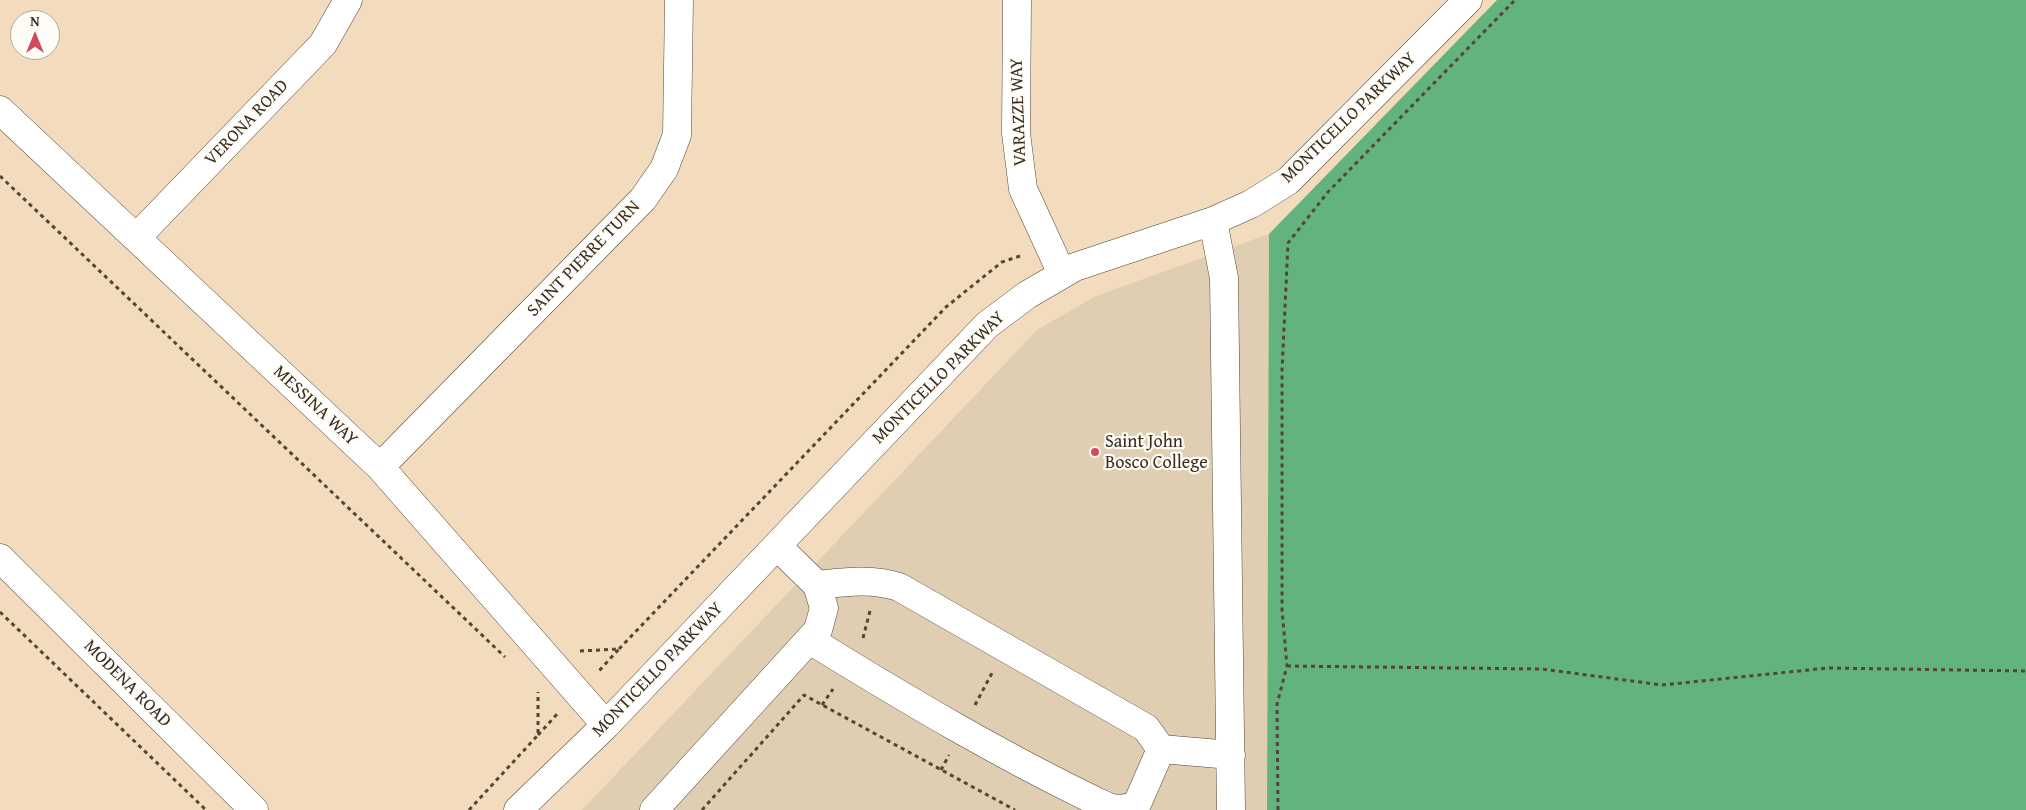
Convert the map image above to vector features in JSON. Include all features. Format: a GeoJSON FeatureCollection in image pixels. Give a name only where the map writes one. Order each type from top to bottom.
{"type":"FeatureCollection","features":[{"type":"Feature","properties":{"kind":"street","name":"VERONA ROAD"},"geometry":{"type":"LineString","coordinates":[[136,238],[323,44],[348,0]]}},
{"type":"Feature","properties":{"kind":"street","name":"SAINT PIERRE TURN"},"geometry":{"type":"LineString","coordinates":[[380,467],[643,199],[664,169],[677,135],[680,0]]}},
{"type":"Feature","properties":{"kind":"street","name":"VARAZZE WAY"},"geometry":{"type":"LineString","coordinates":[[1017,0],[1016,133],[1023,189],[1062,274]]}},
{"type":"Feature","properties":{"kind":"street","name":"MONTICELLO PARKWAY"},"geometry":{"type":"LineString","coordinates":[[518,810],[606,725],[987,325],[1027,295],[1075,267],[1213,221],[1251,204],[1288,180],[1468,0]]}},
{"type":"Feature","properties":{"kind":"street","name":"MESSINA WAY"},"geometry":{"type":"LineString","coordinates":[[0,110],[380,467],[606,725]]}},
{"type":"Feature","properties":{"kind":"street"},"geometry":{"type":"LineString","coordinates":[[1213,221],[1224,278],[1231,810]]}},
{"type":"Feature","properties":{"kind":"street"},"geometry":{"type":"LineString","coordinates":[[654,810],[818,630],[824,608],[816,585],[777,546]]}},
{"type":"Feature","properties":{"kind":"street","name":"MODENA ROAD"},"geometry":{"type":"LineString","coordinates":[[0,558],[254,810]]}},
{"type":"Feature","properties":{"kind":"street"},"geometry":{"type":"LineString","coordinates":[[816,585],[864,580],[892,585],[1146,728],[1161,749],[1231,755]]}},
{"type":"Feature","properties":{"kind":"street"},"geometry":{"type":"LineString","coordinates":[[810,640],[1010,758],[1108,807],[1119,810],[1138,807],[1161,749]]}},
{"type":"Feature","properties":{"kind":"path"},"geometry":{"type":"LineString","coordinates":[[1278,810],[1277,704],[1287,666],[1282,610],[1282,371],[1288,243],[1328,192],[1515,0]]}},
{"type":"Feature","properties":{"kind":"path"},"geometry":{"type":"LineString","coordinates":[[0,176],[509,661]]}},
{"type":"Feature","properties":{"kind":"path"},"geometry":{"type":"LineString","coordinates":[[0,612],[206,810]]}},
{"type":"Feature","properties":{"kind":"path"},"geometry":{"type":"LineString","coordinates":[[941,770],[1006,648]]}},
{"type":"Feature","properties":{"kind":"path"},"geometry":{"type":"LineString","coordinates":[[1287,666],[1542,669],[1662,685],[1828,668],[2026,670]]}},
{"type":"Feature","properties":{"kind":"path"},"geometry":{"type":"LineString","coordinates":[[469,810],[538,734],[538,688]]}},
{"type":"Feature","properties":{"kind":"path"},"geometry":{"type":"LineString","coordinates":[[702,810],[804,695],[1015,810]]}},
{"type":"Feature","properties":{"kind":"shaded area","name":"Saint John Bosco College"},"geometry":{"type":"Polygon","coordinates":[[[1269,234],[1267,810],[582,810],[1037,330],[1096,296],[1269,234]]]}},
{"type":"Feature","properties":{"kind":"green space"},"geometry":{"type":"Polygon","coordinates":[[[1497,0],[2026,0],[2026,810],[1267,810],[1269,234],[1497,0]]]}},
{"type":"Feature","properties":{"kind":"place","name":"Saint John Bosco College"},"geometry":{"type":"Point","coordinates":[1095,452]}}]}
